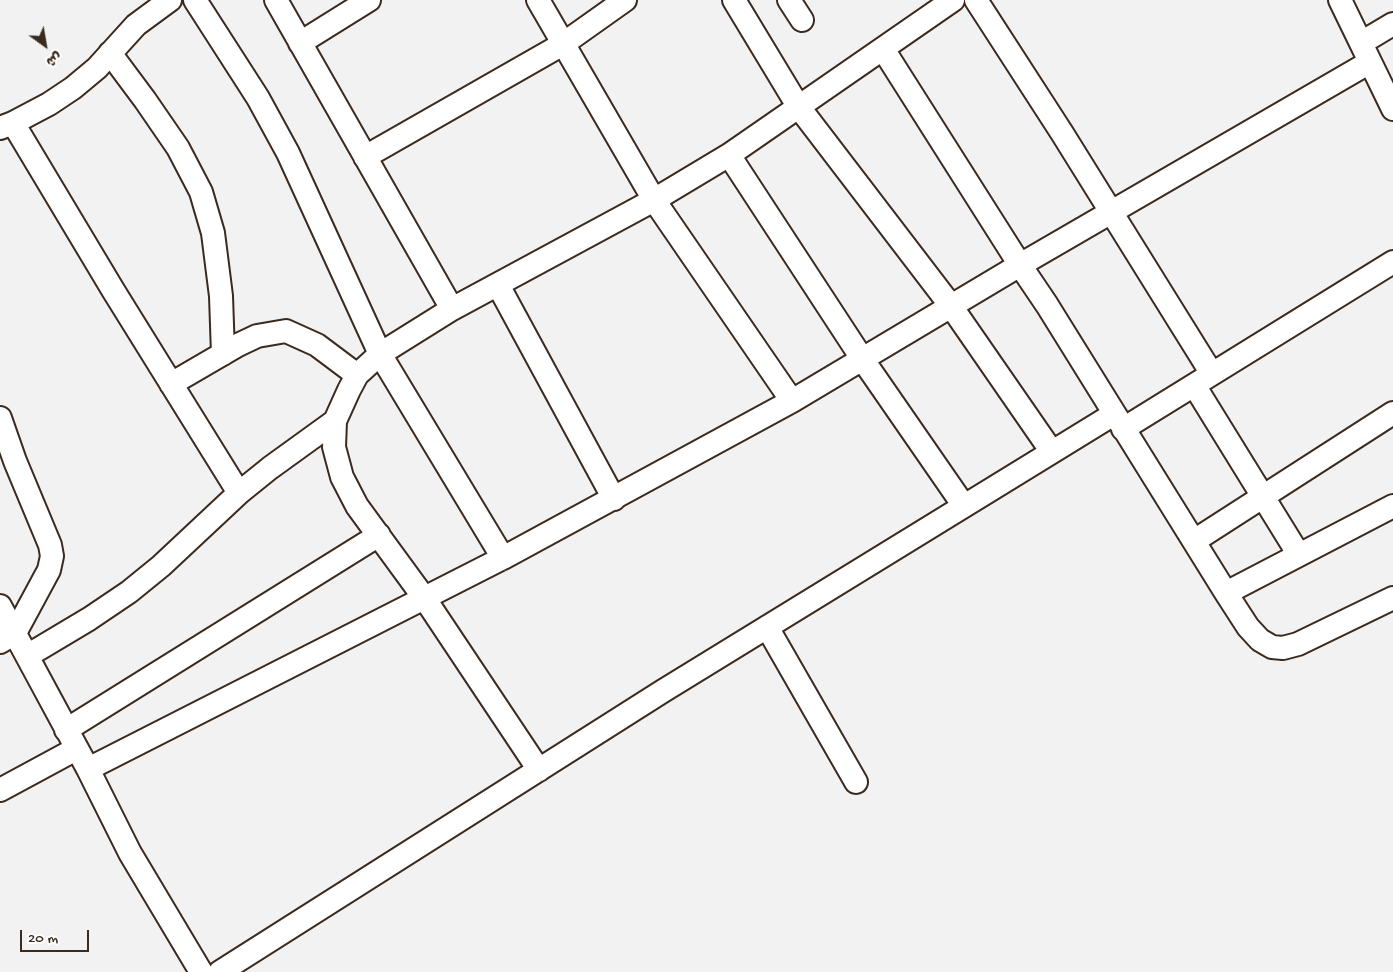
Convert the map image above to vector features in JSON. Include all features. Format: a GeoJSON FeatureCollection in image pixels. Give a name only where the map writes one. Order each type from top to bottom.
{"type":"FeatureCollection","features":[{"type":"Feature","properties":{"kind":"street"},"geometry":{"type":"LineString","coordinates":[[170,0],[136,25],[97,68],[73,88],[49,104],[6,126],[113,290],[239,493]]}},
{"type":"Feature","properties":{"kind":"street"},"geometry":{"type":"LineString","coordinates":[[195,0],[258,98],[288,153],[380,354],[504,558]]}},
{"type":"Feature","properties":{"kind":"street"},"geometry":{"type":"LineString","coordinates":[[276,0],[452,310]]}},
{"type":"Feature","properties":{"kind":"street"},"geometry":{"type":"LineString","coordinates":[[300,43],[369,0]]}},
{"type":"Feature","properties":{"kind":"street"},"geometry":{"type":"LineString","coordinates":[[538,0],[654,200],[792,401]]}},
{"type":"Feature","properties":{"kind":"street"},"geometry":{"type":"LineString","coordinates":[[365,157],[563,44],[625,0]]}},
{"type":"Feature","properties":{"kind":"street"},"geometry":{"type":"LineString","coordinates":[[734,0],[798,106],[951,306],[1052,452]]}},
{"type":"Feature","properties":{"kind":"street"},"geometry":{"type":"LineString","coordinates":[[789,0],[802,20]]}},
{"type":"Feature","properties":{"kind":"street"},"geometry":{"type":"LineString","coordinates":[[539,770],[425,599],[357,506],[342,477],[334,447],[335,421],[357,375],[380,354],[452,310],[654,200],[729,155],[952,0]]}},
{"type":"Feature","properties":{"kind":"street"},"geometry":{"type":"LineString","coordinates":[[976,0],[1111,212],[1203,379],[1263,496],[1299,555]]}},
{"type":"Feature","properties":{"kind":"street"},"geometry":{"type":"LineString","coordinates":[[1340,0],[1393,109]]}},
{"type":"Feature","properties":{"kind":"street"},"geometry":{"type":"LineString","coordinates":[[88,769],[504,558],[792,401],[1111,212],[1366,52],[1393,24]]}},
{"type":"Feature","properties":{"kind":"street"},"geometry":{"type":"LineString","coordinates":[[883,49],[1020,265],[1047,304],[1226,593],[1248,627],[1260,640],[1272,647],[1283,648],[1298,644],[1393,598]]}},
{"type":"Feature","properties":{"kind":"street"},"geometry":{"type":"LineString","coordinates":[[110,53],[178,148],[201,192],[213,233],[221,296],[223,354]]}},
{"type":"Feature","properties":{"kind":"street"},"geometry":{"type":"LineString","coordinates":[[729,155],[863,360],[964,506]]}},
{"type":"Feature","properties":{"kind":"street"},"geometry":{"type":"LineString","coordinates":[[220,972],[767,627],[1052,452],[1203,379],[1393,262]]}},
{"type":"Feature","properties":{"kind":"street"},"geometry":{"type":"LineString","coordinates":[[498,285],[614,498]]}},
{"type":"Feature","properties":{"kind":"street"},"geometry":{"type":"LineString","coordinates":[[171,384],[257,336],[286,331],[317,345],[357,375]]}},
{"type":"Feature","properties":{"kind":"street"},"geometry":{"type":"LineString","coordinates":[[1194,540],[1393,413]]}},
{"type":"Feature","properties":{"kind":"street"},"geometry":{"type":"LineString","coordinates":[[0,418],[15,461],[50,545],[52,556],[49,570],[7,638]]}},
{"type":"Feature","properties":{"kind":"street"},"geometry":{"type":"LineString","coordinates":[[27,656],[89,619],[129,592],[161,566],[239,493],[335,421]]}},
{"type":"Feature","properties":{"kind":"street"},"geometry":{"type":"LineString","coordinates":[[1226,593],[1393,506]]}},
{"type":"Feature","properties":{"kind":"street"},"geometry":{"type":"LineString","coordinates":[[0,790],[71,739],[379,535]]}},
{"type":"Feature","properties":{"kind":"street"},"geometry":{"type":"LineString","coordinates":[[0,606],[7,638],[27,656],[88,769],[130,853],[201,972]]}},
{"type":"Feature","properties":{"kind":"street"},"geometry":{"type":"LineString","coordinates":[[767,627],[856,782]]}}]}
